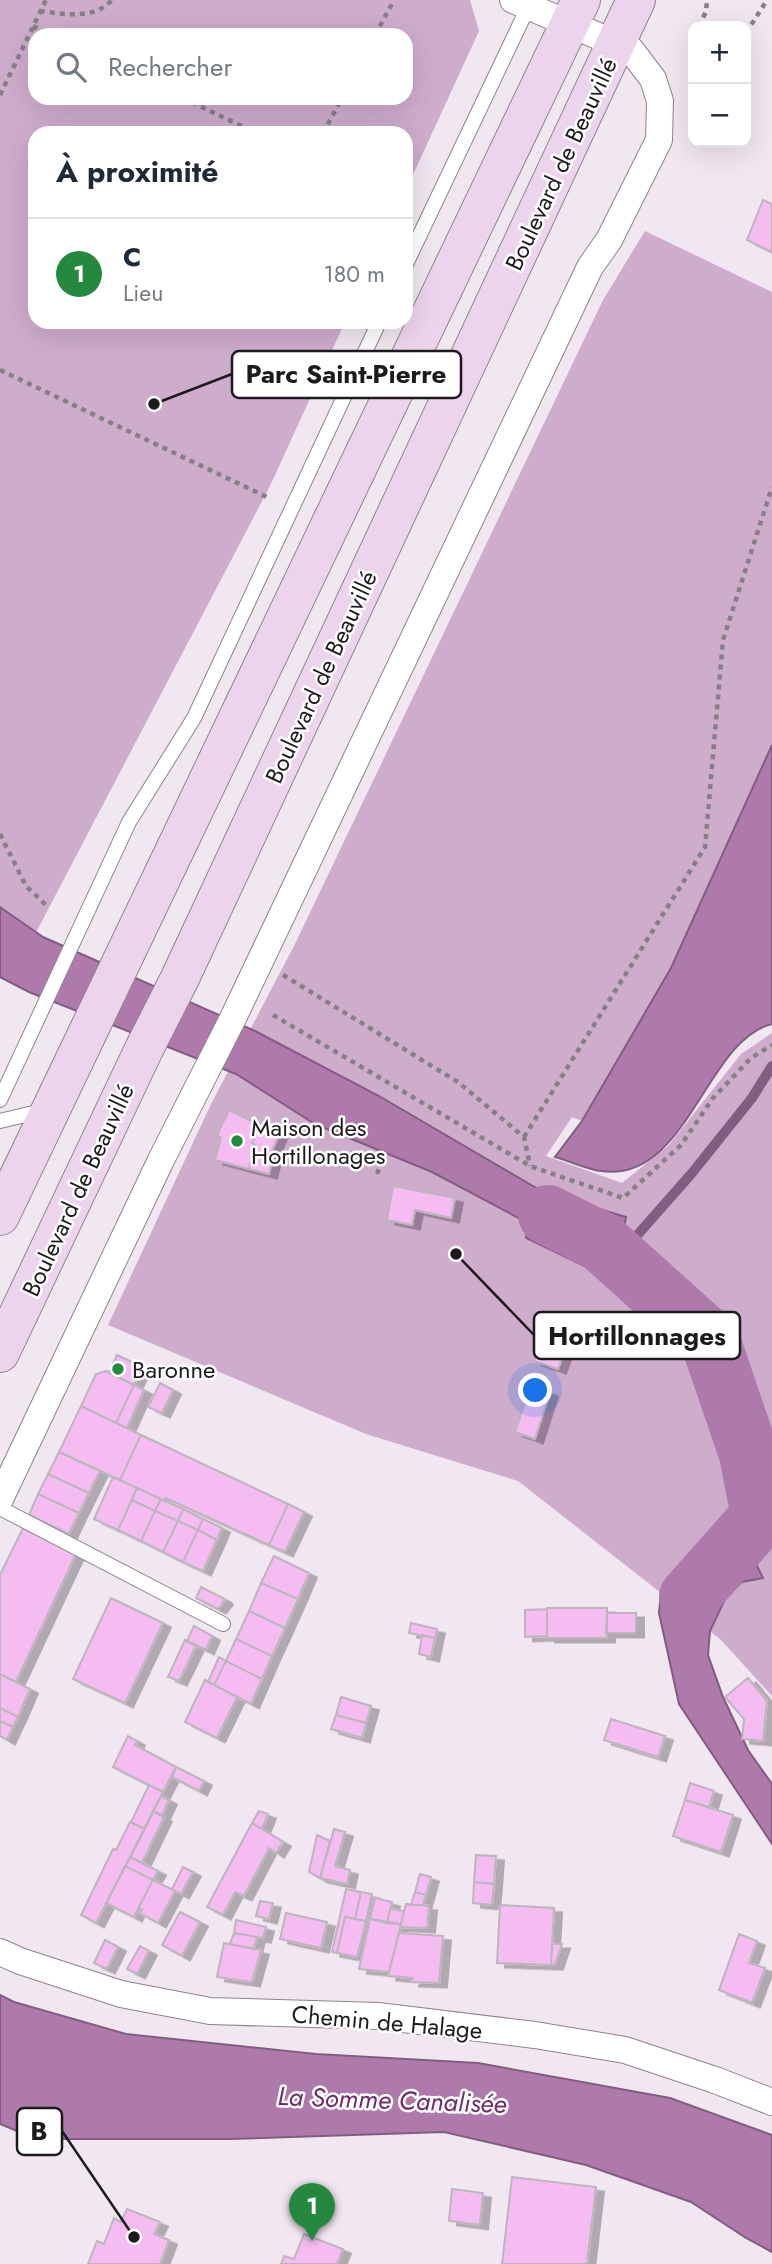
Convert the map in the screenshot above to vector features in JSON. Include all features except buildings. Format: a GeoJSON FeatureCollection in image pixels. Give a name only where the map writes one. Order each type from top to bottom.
{"type":"FeatureCollection","features":[{"type":"Feature","properties":{"kind":"main road","name":"Boulevard de Beauvillé"},"geometry":{"type":"LineString","coordinates":[[0,1353],[180,978],[636,0]]}},
{"type":"Feature","properties":{"kind":"main road"},"geometry":{"type":"LineString","coordinates":[[0,1216],[575,12]]}},
{"type":"Feature","properties":{"kind":"street"},"geometry":{"type":"LineString","coordinates":[[0,1499],[161,1160],[234,1016],[256,964],[590,267],[609,240],[659,140],[660,101],[653,79],[631,50],[617,44],[575,12],[524,3]]}},
{"type":"Feature","properties":{"kind":"street","name":"Chemin de Halage"},"geometry":{"type":"LineString","coordinates":[[0,1952],[121,1994],[210,2011],[378,2016],[535,2035],[625,2050],[772,2102]]}},
{"type":"Feature","properties":{"kind":"lane"},"geometry":{"type":"LineString","coordinates":[[413,249],[524,3]]}},
{"type":"Feature","properties":{"kind":"lane"},"geometry":{"type":"LineString","coordinates":[[0,1100],[129,822],[194,718],[376,329]]}},
{"type":"Feature","properties":{"kind":"lane"},"geometry":{"type":"LineString","coordinates":[[0,1121],[50,1109]]}},
{"type":"Feature","properties":{"kind":"lane"},"geometry":{"type":"LineString","coordinates":[[0,1508],[223,1624]]}},
{"type":"Feature","properties":{"kind":"path"},"geometry":{"type":"LineString","coordinates":[[37,28],[33,26],[46,0]]}},
{"type":"Feature","properties":{"kind":"path"},"geometry":{"type":"LineString","coordinates":[[40,11],[87,14],[106,7],[112,0]]}},
{"type":"Feature","properties":{"kind":"path"},"geometry":{"type":"LineString","coordinates":[[379,28],[394,0]]}},
{"type":"Feature","properties":{"kind":"path"},"geometry":{"type":"LineString","coordinates":[[701,21],[706,12],[707,0]]}},
{"type":"Feature","properties":{"kind":"path"},"geometry":{"type":"LineString","coordinates":[[751,25],[767,0]]}},
{"type":"Feature","properties":{"kind":"path"},"geometry":{"type":"LineString","coordinates":[[0,94],[28,36]]}},
{"type":"Feature","properties":{"kind":"path"},"geometry":{"type":"LineString","coordinates":[[198,105],[241,126]]}},
{"type":"Feature","properties":{"kind":"path"},"geometry":{"type":"LineString","coordinates":[[327,126],[338,105]]}},
{"type":"Feature","properties":{"kind":"path"},"geometry":{"type":"LineString","coordinates":[[0,370],[272,500]]}},
{"type":"Feature","properties":{"kind":"path"},"geometry":{"type":"LineString","coordinates":[[524,1137],[705,847],[723,640],[772,487]]}},
{"type":"Feature","properties":{"kind":"path"},"geometry":{"type":"LineString","coordinates":[[0,834],[26,886],[48,906]]}},
{"type":"Feature","properties":{"kind":"path"},"geometry":{"type":"LineString","coordinates":[[256,964],[284,976],[458,1082],[524,1137],[530,1167]]}},
{"type":"Feature","properties":{"kind":"path"},"geometry":{"type":"LineString","coordinates":[[273,1015],[530,1167],[624,1198],[681,1144],[713,1098],[751,1058],[772,1045]]}},
{"type":"Feature","properties":{"kind":"path"},"geometry":{"type":"LineString","coordinates":[[377,1174],[384,1153]]}},
{"type":"Feature","properties":{"kind":"shaded area"},"geometry":{"type":"Polygon","coordinates":[[[0,0],[470,0],[479,31],[413,175],[413,126],[28,126],[28,329],[342,329],[270,486],[31,942],[0,922],[0,0]]]}},
{"type":"Feature","properties":{"kind":"shaded area"},"geometry":{"type":"Polygon","coordinates":[[[645,231],[772,292],[772,745],[671,968],[582,1121],[572,1117],[546,1156],[622,1183],[668,1146],[741,1054],[772,1033],[772,1696],[721,1640],[518,1481],[366,1434],[108,1325],[211,1104],[294,946],[603,300],[645,231]]]}},
{"type":"Feature","properties":{"kind":"water"},"geometry":{"type":"Polygon","coordinates":[[[772,745],[772,1024],[749,1035],[730,1055],[675,1134],[655,1156],[630,1169],[601,1171],[555,1157],[582,1121],[671,968],[772,745]]]}},
{"type":"Feature","properties":{"kind":"water"},"geometry":{"type":"Polygon","coordinates":[[[0,907],[43,937],[255,1031],[379,1096],[545,1193],[626,1217],[618,1257],[618,1282],[526,1238],[528,1223],[432,1172],[315,1124],[236,1074],[29,992],[0,977],[0,907]]]}},
{"type":"Feature","properties":{"kind":"water"},"geometry":{"type":"Polygon","coordinates":[[[730,1512],[763,1578],[742,1582],[727,1595],[710,1631],[708,1655],[723,1697],[748,1750],[772,1784],[772,1844],[679,1704],[659,1613],[661,1592],[721,1534],[730,1512]]]}},
{"type":"Feature","properties":{"kind":"water","name":"La Somme Canalisée"},"geometry":{"type":"Polygon","coordinates":[[[0,1995],[14,2002],[126,2034],[316,2054],[478,2063],[670,2098],[772,2135],[772,2252],[691,2202],[586,2165],[444,2132],[230,2139],[36,2139],[0,2124],[0,1995]]]}},
{"type":"Feature","properties":{"kind":"waterway"},"geometry":{"type":"LineString","coordinates":[[618,1257],[692,1173],[752,1098],[772,1066]]}},
{"type":"Feature","properties":{"kind":"waterway"},"geometry":{"type":"LineString","coordinates":[[548,1215],[600,1241],[710,1340],[749,1454],[761,1516],[689,1597]]}},
{"type":"Feature","properties":{"kind":"waterway"},"geometry":{"type":"LineString","coordinates":[[761,1516],[772,1541]]}},
{"type":"Feature","properties":{"kind":"place","name":"Parc Saint-Pierre"},"geometry":{"type":"Point","coordinates":[154,404]}},
{"type":"Feature","properties":{"kind":"place","name":"Maison des Hortillonages"},"geometry":{"type":"Point","coordinates":[237,1141]}},
{"type":"Feature","properties":{"kind":"place","name":"Hortillonnages"},"geometry":{"type":"Point","coordinates":[456,1254]}},
{"type":"Feature","properties":{"kind":"place","name":"Baronne"},"geometry":{"type":"Point","coordinates":[118,1369]}},
{"type":"Feature","properties":{"kind":"place","name":"B"},"geometry":{"type":"Point","coordinates":[134,2237]}},
{"type":"Feature","properties":{"kind":"place","name":"C"},"geometry":{"type":"Point","coordinates":[312,2241]}}]}
